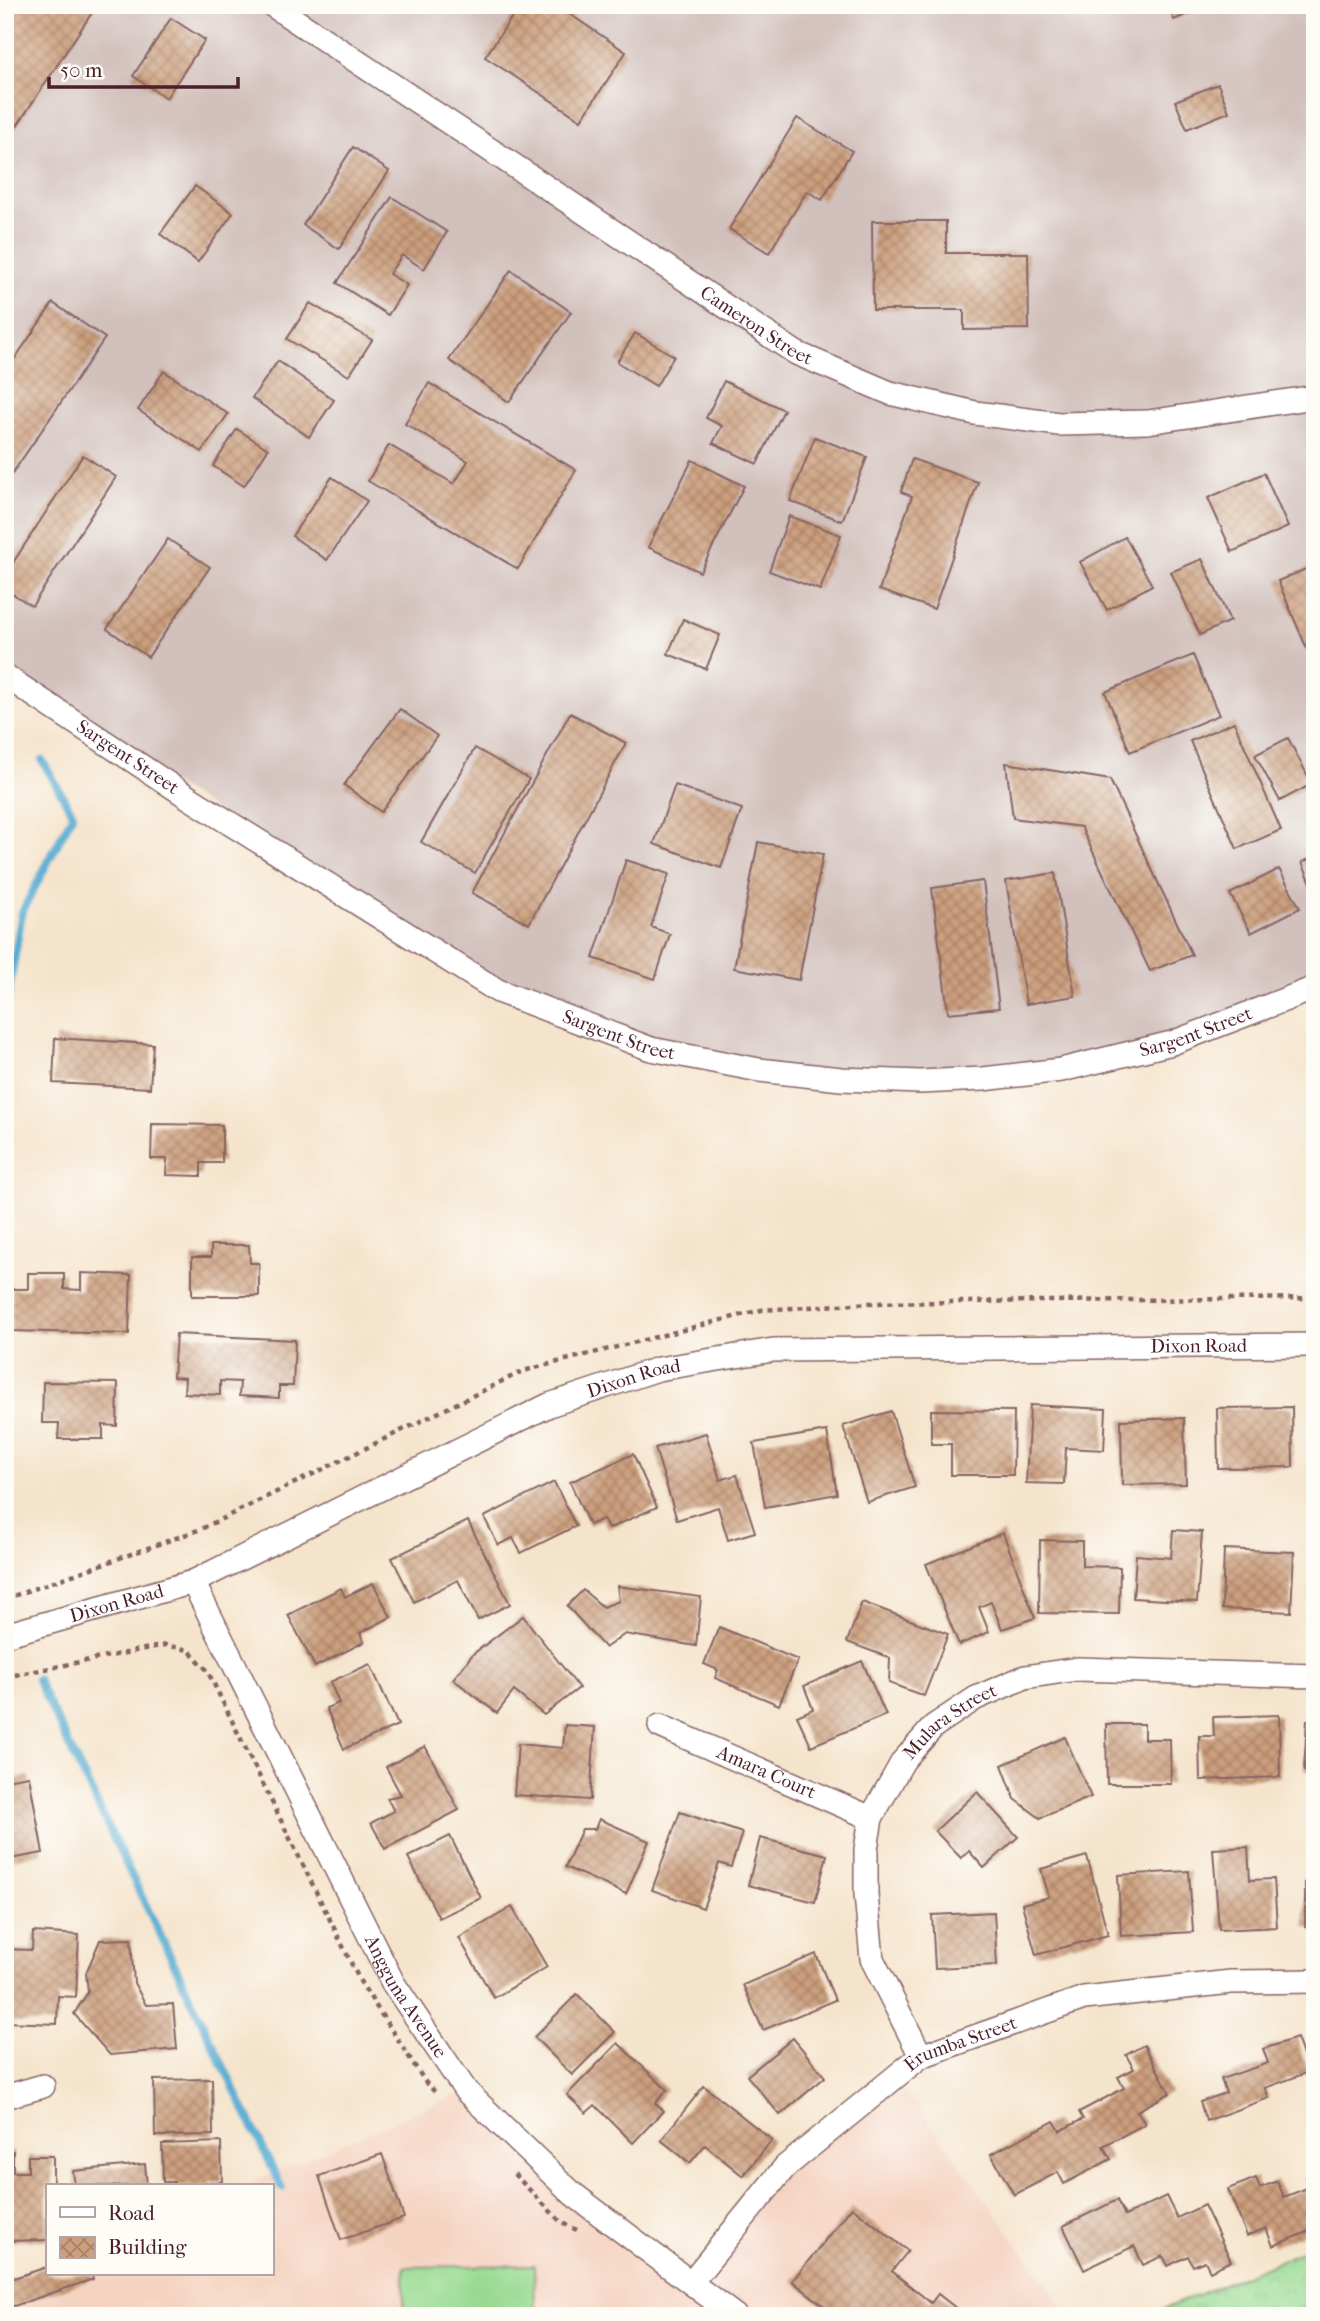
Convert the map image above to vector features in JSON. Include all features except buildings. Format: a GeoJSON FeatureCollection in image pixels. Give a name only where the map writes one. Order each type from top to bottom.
{"type":"FeatureCollection","features":[{"type":"Feature","properties":{"kind":"street","name":"Cameron Street"},"geometry":{"type":"LineString","coordinates":[[272,5],[796,353],[890,393],[975,413],[1059,424],[1148,422],[1315,397]]}},
{"type":"Feature","properties":{"kind":"street","name":"Sargent Street"},"geometry":{"type":"LineString","coordinates":[[5,676],[188,797],[498,991],[651,1049],[758,1070],[841,1079],[920,1082],[983,1079],[1061,1070],[1172,1043],[1315,988]]}},
{"type":"Feature","properties":{"kind":"street","name":"Dixon Road"},"geometry":{"type":"LineString","coordinates":[[5,1635],[193,1582],[549,1405],[658,1369],[773,1350],[1315,1346]]}},
{"type":"Feature","properties":{"kind":"street","name":"Angguna Avenue"},"geometry":{"type":"LineString","coordinates":[[193,1582],[393,1983],[466,2091],[573,2194],[735,2316]]}},
{"type":"Feature","properties":{"kind":"street","name":"Mulara Street"},"geometry":{"type":"LineString","coordinates":[[921,2056],[872,1959],[866,1894],[866,1849],[871,1818],[903,1761],[934,1726],[976,1698],[1025,1677],[1077,1669],[1315,1676]]}},
{"type":"Feature","properties":{"kind":"street","name":"Amara Court"},"geometry":{"type":"LineString","coordinates":[[660,1726],[871,1818]]}},
{"type":"Feature","properties":{"kind":"street","name":"Erumba Street"},"geometry":{"type":"LineString","coordinates":[[692,2281],[785,2166],[921,2056],[1084,1998],[1231,1982],[1315,1982]]}},
{"type":"Feature","properties":{"kind":"street"},"geometry":{"type":"LineString","coordinates":[[5,2097],[43,2086]]}},
{"type":"Feature","properties":{"kind":"path"},"geometry":{"type":"LineString","coordinates":[[5,1677],[164,1645],[189,1650],[207,1670],[361,1983],[426,2082],[445,2102]]}},
{"type":"Feature","properties":{"kind":"path"},"geometry":{"type":"LineString","coordinates":[[513,2172],[561,2222],[592,2237]]}},
{"type":"Feature","properties":{"kind":"shaded area"},"geometry":{"type":"Polygon","coordinates":[[[5,5],[1315,5],[1315,988],[1172,1043],[983,1079],[759,1070],[498,991],[5,676],[5,5]]]}},
{"type":"Feature","properties":{"kind":"shaded area"},"geometry":{"type":"Polygon","coordinates":[[[896,2076],[1070,2316],[5,2316],[5,2281],[46,2264],[46,2276],[273,2276],[273,2184],[247,2184],[466,2091],[692,2281],[785,2167],[896,2076]]]}},
{"type":"Feature","properties":{"kind":"green space"},"geometry":{"type":"Polygon","coordinates":[[[1315,2246],[1315,2316],[1147,2316],[1315,2246]]]}},
{"type":"Feature","properties":{"kind":"green space"},"geometry":{"type":"Polygon","coordinates":[[[534,2265],[535,2316],[404,2316],[404,2267],[534,2265]]]}},
{"type":"Feature","properties":{"kind":"waterway"},"geometry":{"type":"LineString","coordinates":[[5,1015],[22,912],[73,814],[42,760]]}},
{"type":"Feature","properties":{"kind":"waterway"},"geometry":{"type":"LineString","coordinates":[[5,1562],[9,1581]]}},
{"type":"Feature","properties":{"kind":"waterway"},"geometry":{"type":"LineString","coordinates":[[37,1679],[282,2188]]}}]}
